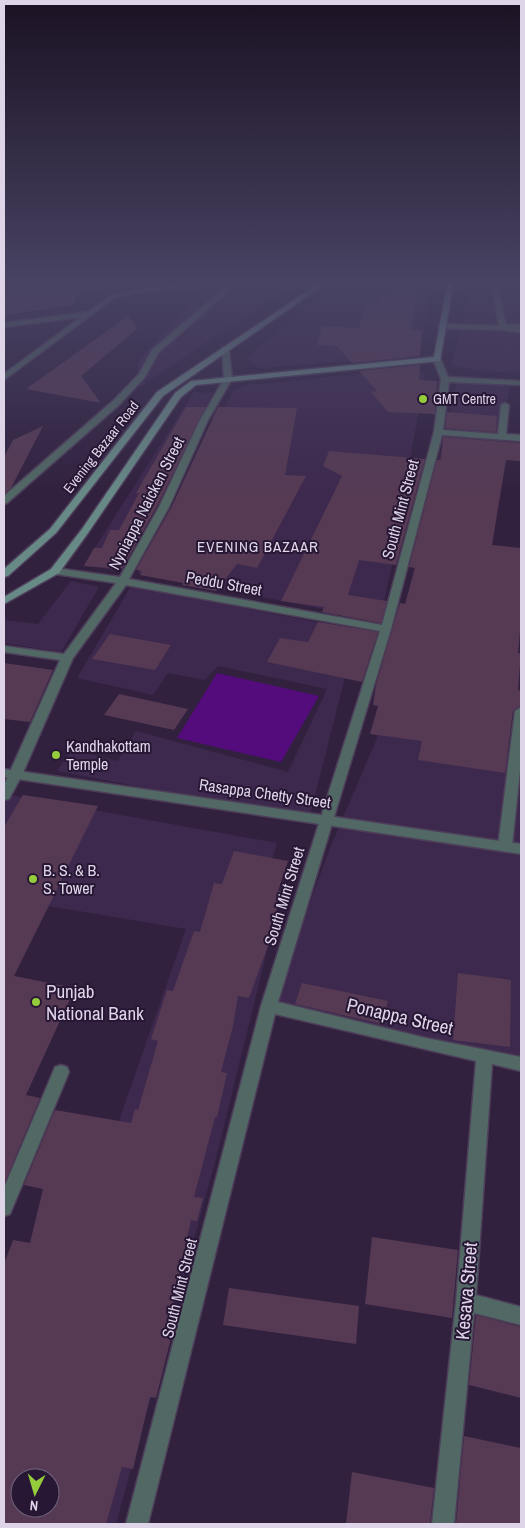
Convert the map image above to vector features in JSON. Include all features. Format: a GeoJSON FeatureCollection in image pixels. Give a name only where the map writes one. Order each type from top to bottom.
{"type":"FeatureCollection","features":[{"type":"Feature","properties":{"kind":"main road","name":"Evening Bazaar Road"},"geometry":{"type":"LineString","coordinates":[[4,601],[55,571],[102,486],[160,394],[222,351]]}},
{"type":"Feature","properties":{"kind":"main road"},"geometry":{"type":"LineString","coordinates":[[228,379],[437,359],[438,351]]}},
{"type":"Feature","properties":{"kind":"main road","name":"Evening Bazaar Road"},"geometry":{"type":"LineString","coordinates":[[4,574],[102,486],[178,395],[194,383],[228,379]]}},
{"type":"Feature","properties":{"kind":"street"},"geometry":{"type":"LineString","coordinates":[[4,378],[39,351]]}},
{"type":"Feature","properties":{"kind":"street"},"geometry":{"type":"LineString","coordinates":[[4,502],[117,402],[142,375],[156,351]]}},
{"type":"Feature","properties":{"kind":"street"},"geometry":{"type":"LineString","coordinates":[[225,351],[228,379]]}},
{"type":"Feature","properties":{"kind":"street","name":"South Mint Street"},"geometry":{"type":"LineString","coordinates":[[137,1524],[269,1006],[386,629],[438,432],[445,379],[437,359]]}},
{"type":"Feature","properties":{"kind":"street"},"geometry":{"type":"LineString","coordinates":[[4,366],[21,365]]}},
{"type":"Feature","properties":{"kind":"street","name":"Nyniappa Naicken Street"},"geometry":{"type":"LineString","coordinates":[[4,796],[10,774],[67,658],[124,581],[164,507],[204,420],[228,379]]}},
{"type":"Feature","properties":{"kind":"street"},"geometry":{"type":"LineString","coordinates":[[445,379],[521,383]]}},
{"type":"Feature","properties":{"kind":"street"},"geometry":{"type":"LineString","coordinates":[[502,436],[505,405]]}},
{"type":"Feature","properties":{"kind":"street"},"geometry":{"type":"LineString","coordinates":[[438,432],[521,438]]}},
{"type":"Feature","properties":{"kind":"street","name":"Peddu Street"},"geometry":{"type":"LineString","coordinates":[[55,571],[124,581],[386,629]]}},
{"type":"Feature","properties":{"kind":"street"},"geometry":{"type":"LineString","coordinates":[[4,649],[67,658]]}},
{"type":"Feature","properties":{"kind":"street"},"geometry":{"type":"LineString","coordinates":[[505,846],[521,711]]}},
{"type":"Feature","properties":{"kind":"street","name":"Rasappa Chetty Street"},"geometry":{"type":"LineString","coordinates":[[10,774],[521,849]]}},
{"type":"Feature","properties":{"kind":"street","name":"Ponappa Street"},"geometry":{"type":"LineString","coordinates":[[269,1006],[521,1064]]}},
{"type":"Feature","properties":{"kind":"street","name":"Kesava Street"},"geometry":{"type":"LineString","coordinates":[[443,1524],[466,1302],[484,1057]]}},
{"type":"Feature","properties":{"kind":"street"},"geometry":{"type":"LineString","coordinates":[[4,1208],[61,1072]]}},
{"type":"Feature","properties":{"kind":"street"},"geometry":{"type":"LineString","coordinates":[[466,1302],[521,1316]]}},
{"type":"Feature","properties":{"kind":"shaded area"},"geometry":{"type":"Polygon","coordinates":[[[146,351],[193,351],[135,390],[139,359],[146,351]]]}},
{"type":"Feature","properties":{"kind":"shaded area"},"geometry":{"type":"Polygon","coordinates":[[[254,351],[421,351],[420,355],[259,368],[246,358],[254,351]]]}},
{"type":"Feature","properties":{"kind":"shaded area"},"geometry":{"type":"Polygon","coordinates":[[[455,351],[521,351],[521,373],[477,371],[452,365],[455,351]]]}},
{"type":"Feature","properties":{"kind":"shaded area"},"geometry":{"type":"Polygon","coordinates":[[[408,369],[425,373],[392,565],[380,620],[138,573],[234,390],[248,385],[408,369]]]}},
{"type":"Feature","properties":{"kind":"shaded area"},"geometry":{"type":"Polygon","coordinates":[[[458,377],[511,380],[443,743],[521,753],[521,1055],[437,1040],[272,1005],[330,848],[378,736],[376,735],[458,377]]]}},
{"type":"Feature","properties":{"kind":"shaded area"},"geometry":{"type":"Polygon","coordinates":[[[194,392],[213,393],[112,570],[84,565],[194,392]]]}},
{"type":"Feature","properties":{"kind":"shaded area"},"geometry":{"type":"Polygon","coordinates":[[[71,581],[99,587],[61,652],[4,643],[4,620],[38,624],[71,581]]]}},
{"type":"Feature","properties":{"kind":"shaded area"},"geometry":{"type":"Polygon","coordinates":[[[131,586],[357,630],[309,819],[57,771],[72,750],[118,761],[136,731],[288,772],[327,689],[218,666],[205,680],[168,673],[153,695],[77,678],[131,586]]]}},
{"type":"Feature","properties":{"kind":"shaded area"},"geometry":{"type":"Polygon","coordinates":[[[217,673],[319,696],[281,762],[177,738],[217,673]]]}},
{"type":"Feature","properties":{"kind":"shaded area"},"geometry":{"type":"Polygon","coordinates":[[[4,794],[277,843],[248,939],[269,943],[215,1162],[116,1524],[4,1524],[4,1449],[186,929],[49,906],[4,992],[4,794]]]}},
{"type":"Feature","properties":{"kind":"building"},"geometry":{"type":"Polygon","coordinates":[[[79,351],[110,351],[81,376],[101,403],[26,389],[79,351]]]}},
{"type":"Feature","properties":{"kind":"building"},"geometry":{"type":"Polygon","coordinates":[[[342,351],[420,351],[420,356],[352,363],[342,351]]]}},
{"type":"Feature","properties":{"kind":"building"},"geometry":{"type":"Polygon","coordinates":[[[420,365],[419,380],[437,381],[435,414],[388,412],[371,392],[377,391],[359,371],[420,365]]]}},
{"type":"Feature","properties":{"kind":"building"},"geometry":{"type":"Polygon","coordinates":[[[186,407],[206,407],[157,506],[122,569],[84,566],[94,548],[102,548],[110,530],[119,530],[139,493],[136,493],[186,407]]]}},
{"type":"Feature","properties":{"kind":"building"},"geometry":{"type":"Polygon","coordinates":[[[218,407],[297,408],[285,475],[306,476],[257,568],[237,564],[216,591],[140,575],[142,571],[136,570],[171,508],[218,407]]]}},
{"type":"Feature","properties":{"kind":"building"},"geometry":{"type":"Polygon","coordinates":[[[447,412],[497,416],[496,432],[445,428],[447,412]]]}},
{"type":"Feature","properties":{"kind":"building"},"geometry":{"type":"Polygon","coordinates":[[[43,426],[11,488],[4,494],[4,457],[13,440],[43,426]]]}},
{"type":"Feature","properties":{"kind":"building"},"geometry":{"type":"Polygon","coordinates":[[[443,437],[521,443],[521,461],[506,460],[492,545],[521,548],[521,621],[518,653],[521,653],[518,690],[521,691],[521,705],[513,711],[505,773],[418,760],[422,741],[370,734],[378,706],[373,705],[376,685],[400,603],[405,604],[415,568],[409,567],[437,460],[441,460],[443,437]]]}},
{"type":"Feature","properties":{"kind":"building"},"geometry":{"type":"Polygon","coordinates":[[[329,451],[425,459],[396,565],[359,560],[348,595],[387,601],[381,623],[322,612],[324,607],[281,601],[342,476],[323,466],[329,451]]]}},
{"type":"Feature","properties":{"kind":"building"},"geometry":{"type":"Polygon","coordinates":[[[318,622],[378,632],[362,682],[267,662],[280,638],[308,642],[318,622]]]}},
{"type":"Feature","properties":{"kind":"building"},"geometry":{"type":"Polygon","coordinates":[[[110,634],[171,645],[155,670],[92,659],[110,634]]]}},
{"type":"Feature","properties":{"kind":"building"},"geometry":{"type":"Polygon","coordinates":[[[4,663],[53,670],[30,722],[4,719],[4,663]]]}},
{"type":"Feature","properties":{"kind":"building"},"geometry":{"type":"Polygon","coordinates":[[[119,694],[188,709],[174,730],[104,715],[119,694]]]}},
{"type":"Feature","properties":{"kind":"building"},"geometry":{"type":"Polygon","coordinates":[[[23,795],[98,806],[14,976],[75,988],[26,1095],[40,1098],[5,1182],[4,827],[23,795]]]}},
{"type":"Feature","properties":{"kind":"building"},"geometry":{"type":"Polygon","coordinates":[[[234,851],[288,861],[278,891],[281,891],[269,943],[249,998],[238,996],[233,1026],[221,1072],[227,1073],[217,1117],[215,1117],[194,1197],[203,1198],[197,1221],[191,1220],[167,1328],[173,1330],[156,1398],[150,1397],[133,1469],[122,1467],[106,1524],[4,1524],[4,1264],[13,1240],[30,1243],[43,1189],[24,1185],[55,1110],[131,1123],[135,1109],[138,1110],[158,1041],[151,1039],[167,990],[173,991],[194,931],[200,932],[214,883],[222,884],[234,851]]]}},
{"type":"Feature","properties":{"kind":"building"},"geometry":{"type":"Polygon","coordinates":[[[458,973],[511,980],[510,1047],[453,1040],[458,973]]]}},
{"type":"Feature","properties":{"kind":"building"},"geometry":{"type":"Polygon","coordinates":[[[302,983],[388,1001],[382,1024],[295,1004],[302,983]]]}},
{"type":"Feature","properties":{"kind":"building"},"geometry":{"type":"Polygon","coordinates":[[[372,1237],[458,1250],[452,1318],[365,1304],[372,1237]]]}},
{"type":"Feature","properties":{"kind":"building"},"geometry":{"type":"Polygon","coordinates":[[[229,1288],[359,1306],[356,1344],[223,1325],[229,1288]]]}},
{"type":"Feature","properties":{"kind":"building"},"geometry":{"type":"Polygon","coordinates":[[[476,1315],[521,1327],[521,1398],[469,1385],[476,1315]]]}},
{"type":"Feature","properties":{"kind":"building"},"geometry":{"type":"Polygon","coordinates":[[[464,1436],[521,1448],[521,1524],[456,1524],[464,1436]]]}},
{"type":"Feature","properties":{"kind":"building"},"geometry":{"type":"Polygon","coordinates":[[[352,1472],[434,1488],[430,1524],[346,1524],[352,1472]]]}},
{"type":"Feature","properties":{"kind":"place","name":"GMT Centre"},"geometry":{"type":"Point","coordinates":[423,399]}},
{"type":"Feature","properties":{"kind":"place","name":"Kandhakottam Temple"},"geometry":{"type":"Point","coordinates":[56,755]}},
{"type":"Feature","properties":{"kind":"place","name":"B. S. & B. S. Tower"},"geometry":{"type":"Point","coordinates":[33,879]}},
{"type":"Feature","properties":{"kind":"place","name":"Punjab National Bank"},"geometry":{"type":"Point","coordinates":[36,1002]}},
{"type":"Feature","properties":{"kind":"district","name":"EVENING BAZAAR"},"geometry":{"type":"Point","coordinates":[258,546]}}]}
